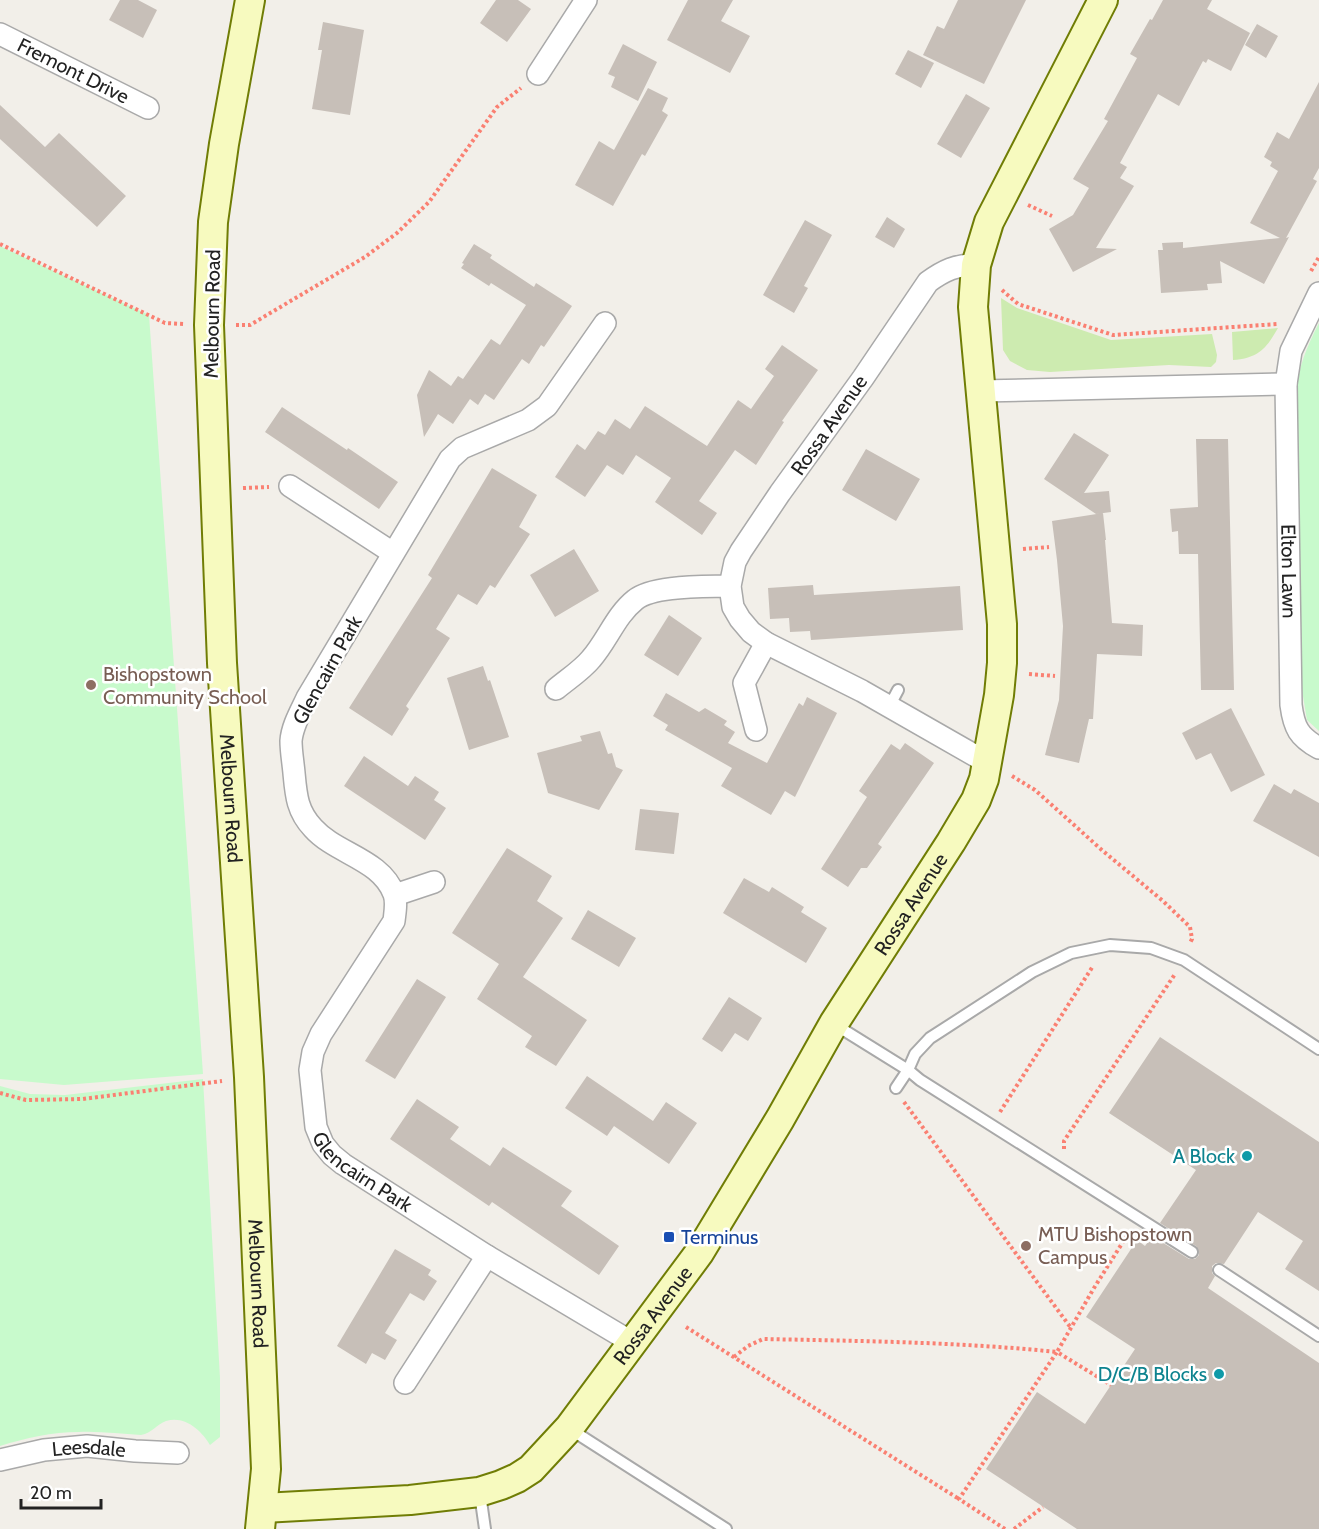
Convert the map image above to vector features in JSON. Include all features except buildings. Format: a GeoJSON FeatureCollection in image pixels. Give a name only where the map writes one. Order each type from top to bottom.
{"type":"FeatureCollection","features":[{"type":"Feature","properties":{"kind":"street","name":"Melbourn Road"},"geometry":{"type":"LineString","coordinates":[[250,0],[229,114],[213,222],[208,325],[222,663],[249,1077],[266,1469],[261,1519]]}},
{"type":"Feature","properties":{"kind":"street"},"geometry":{"type":"LineString","coordinates":[[538,74],[586,0]]}},
{"type":"Feature","properties":{"kind":"street","name":"Rossa Avenue"},"geometry":{"type":"LineString","coordinates":[[261,1519],[479,1492],[517,1478],[531,1469],[569,1428],[699,1253],[780,1119],[834,1023],[976,800],[988,763],[1002,663],[1002,624],[973,306],[976,265],[989,222],[1103,0]]}},
{"type":"Feature","properties":{"kind":"street","name":"Fremont Drive"},"geometry":{"type":"LineString","coordinates":[[0,34],[148,108]]}},
{"type":"Feature","properties":{"kind":"street","name":"Rossa Avenue"},"geometry":{"type":"LineString","coordinates":[[730,585],[735,562],[746,544],[928,282],[952,268],[965,264],[976,265]]}},
{"type":"Feature","properties":{"kind":"street","name":"Elton Lawn"},"geometry":{"type":"LineString","coordinates":[[1314,284],[1291,351],[1286,384],[1291,705],[1300,734],[1307,742],[1319,748]]}},
{"type":"Feature","properties":{"kind":"street","name":"Glencairn Park"},"geometry":{"type":"LineString","coordinates":[[605,322],[547,406],[528,420],[462,448],[450,459],[307,698],[297,718],[291,740],[297,801],[303,814],[323,837],[375,869],[395,894],[394,921],[321,1034],[313,1052],[310,1070],[316,1127],[323,1144],[343,1164],[487,1256],[633,1343]]}},
{"type":"Feature","properties":{"kind":"street"},"geometry":{"type":"LineString","coordinates":[[980,391],[1286,384]]}},
{"type":"Feature","properties":{"kind":"street"},"geometry":{"type":"LineString","coordinates":[[291,486],[393,553]]}},
{"type":"Feature","properties":{"kind":"street"},"geometry":{"type":"LineString","coordinates":[[556,689],[591,659],[621,616],[636,599],[649,593],[665,590],[730,585],[734,607],[740,619],[751,632],[766,643],[894,698],[988,763]]}},
{"type":"Feature","properties":{"kind":"street"},"geometry":{"type":"LineString","coordinates":[[756,730],[744,683],[766,643]]}},
{"type":"Feature","properties":{"kind":"street"},"geometry":{"type":"LineString","coordinates":[[395,894],[434,882]]}},
{"type":"Feature","properties":{"kind":"street"},"geometry":{"type":"LineString","coordinates":[[405,1383],[487,1256]]}},
{"type":"Feature","properties":{"kind":"street","name":"Leesdale"},"geometry":{"type":"LineString","coordinates":[[0,1460],[44,1450],[87,1446],[178,1453]]}},
{"type":"Feature","properties":{"kind":"lane"},"geometry":{"type":"LineString","coordinates":[[896,1088],[915,1054],[930,1038],[1032,972],[1071,953],[1110,945],[1151,948],[1184,960],[1319,1049]]}},
{"type":"Feature","properties":{"kind":"lane"},"geometry":{"type":"LineString","coordinates":[[834,1023],[1192,1252]]}},
{"type":"Feature","properties":{"kind":"lane"},"geometry":{"type":"LineString","coordinates":[[1220,1270],[1319,1336]]}},
{"type":"Feature","properties":{"kind":"lane"},"geometry":{"type":"LineString","coordinates":[[569,1428],[726,1529]]}},
{"type":"Feature","properties":{"kind":"lane"},"geometry":{"type":"LineString","coordinates":[[479,1492],[485,1529]]}},
{"type":"Feature","properties":{"kind":"path"},"geometry":{"type":"LineString","coordinates":[[0,244],[165,323],[250,326],[365,257],[397,233],[429,202],[496,107],[538,74]]}},
{"type":"Feature","properties":{"kind":"path"},"geometry":{"type":"LineString","coordinates":[[1020,202],[1052,216]]}},
{"type":"Feature","properties":{"kind":"path"},"geometry":{"type":"LineString","coordinates":[[1314,284],[1319,257]]}},
{"type":"Feature","properties":{"kind":"path"},"geometry":{"type":"LineString","coordinates":[[997,285],[1018,304],[1113,335],[1284,323]]}},
{"type":"Feature","properties":{"kind":"path"},"geometry":{"type":"LineString","coordinates":[[215,490],[291,486]]}},
{"type":"Feature","properties":{"kind":"path"},"geometry":{"type":"LineString","coordinates":[[1016,550],[1049,547]]}},
{"type":"Feature","properties":{"kind":"path"},"geometry":{"type":"LineString","coordinates":[[1023,673],[1055,676]]}},
{"type":"Feature","properties":{"kind":"path"},"geometry":{"type":"LineString","coordinates":[[992,1125],[1106,946]]}},
{"type":"Feature","properties":{"kind":"path"},"geometry":{"type":"LineString","coordinates":[[0,1094],[26,1100],[83,1099],[249,1077]]}},
{"type":"Feature","properties":{"kind":"path"},"geometry":{"type":"LineString","coordinates":[[896,1088],[1071,1328]]}},
{"type":"Feature","properties":{"kind":"path"},"geometry":{"type":"LineString","coordinates":[[959,1500],[1057,1352],[1138,1218]]}},
{"type":"Feature","properties":{"kind":"path"},"geometry":{"type":"LineString","coordinates":[[686,1327],[1005,1529]]}},
{"type":"Feature","properties":{"kind":"path"},"geometry":{"type":"LineString","coordinates":[[734,1357],[748,1346],[763,1339],[1023,1349],[1057,1352],[1111,1385]]}},
{"type":"Feature","properties":{"kind":"path"},"geometry":{"type":"LineString","coordinates":[[1014,1529],[1043,1507]]}},
{"type":"Feature","properties":{"kind":"green space","name":"Bishopstown Community School"},"geometry":{"type":"Polygon","coordinates":[[[0,246],[149,315],[203,1074],[64,1085],[0,1079],[0,246]]]}},
{"type":"Feature","properties":{"kind":"green space"},"geometry":{"type":"Polygon","coordinates":[[[1001,298],[1017,308],[1111,340],[1212,334],[1217,355],[1216,362],[1211,367],[1169,365],[1050,372],[1027,370],[1010,361],[1003,350],[1001,298]]]}},
{"type":"Feature","properties":{"kind":"green space"},"geometry":{"type":"Polygon","coordinates":[[[1319,323],[1319,731],[1307,720],[1302,690],[1296,393],[1304,357],[1319,323]]]}},
{"type":"Feature","properties":{"kind":"green space"},"geometry":{"type":"Polygon","coordinates":[[[1278,328],[1265,347],[1255,355],[1233,360],[1232,332],[1278,328]]]}},
{"type":"Feature","properties":{"kind":"green space"},"geometry":{"type":"Polygon","coordinates":[[[203,1079],[220,1378],[220,1437],[210,1445],[192,1426],[180,1420],[173,1420],[163,1422],[141,1435],[69,1432],[39,1436],[0,1446],[0,1086],[30,1094],[65,1095],[203,1079]]]}},
{"type":"Feature","properties":{"kind":"place","name":"Bishopstown Community School"},"geometry":{"type":"Point","coordinates":[91,685]}},
{"type":"Feature","properties":{"kind":"place","name":"A Block"},"geometry":{"type":"Point","coordinates":[1247,1156]}},
{"type":"Feature","properties":{"kind":"place","name":"Terminus"},"geometry":{"type":"Point","coordinates":[669,1237]}},
{"type":"Feature","properties":{"kind":"place","name":"MTU Bishopstown Campus"},"geometry":{"type":"Point","coordinates":[1026,1246]}},
{"type":"Feature","properties":{"kind":"place","name":"D/C/B Blocks"},"geometry":{"type":"Point","coordinates":[1219,1374]}}]}
